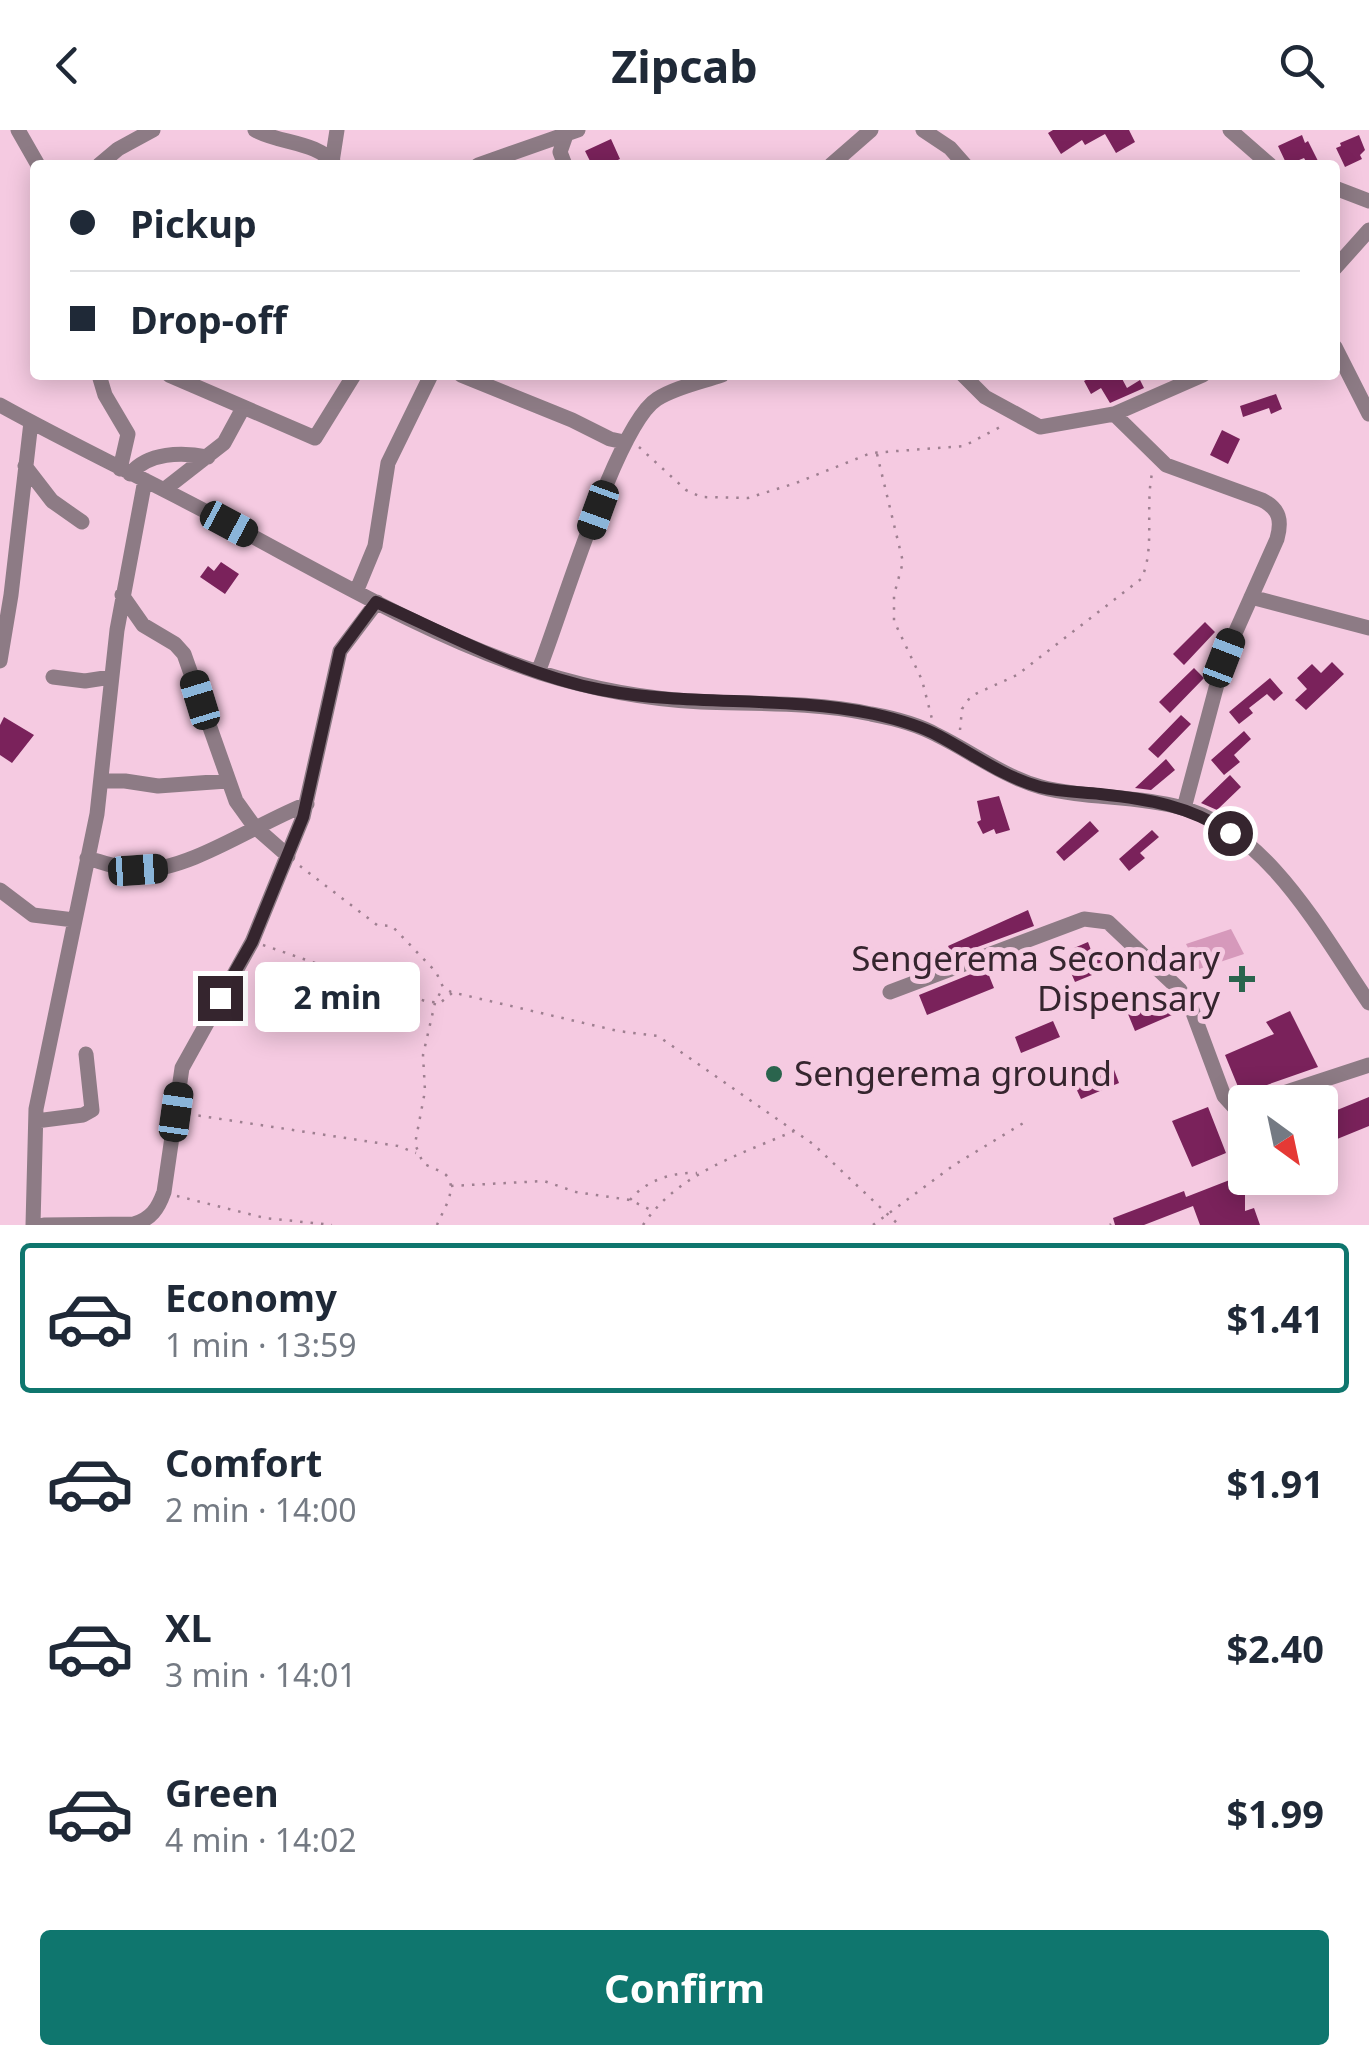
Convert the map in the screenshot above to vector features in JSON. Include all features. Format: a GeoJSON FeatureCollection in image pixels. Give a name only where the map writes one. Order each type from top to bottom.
{"type":"FeatureCollection","features":[{"type":"Feature","properties":{"kind":"street"},"geometry":{"type":"LineString","coordinates":[[18,130],[35,160]]}},
{"type":"Feature","properties":{"kind":"street"},"geometry":{"type":"LineString","coordinates":[[105,160],[152,130]]}},
{"type":"Feature","properties":{"kind":"street"},"geometry":{"type":"LineString","coordinates":[[255,130],[279,141],[322,151],[330,160]]}},
{"type":"Feature","properties":{"kind":"street"},"geometry":{"type":"LineString","coordinates":[[334,160],[338,130]]}},
{"type":"Feature","properties":{"kind":"street"},"geometry":{"type":"LineString","coordinates":[[834,160],[851,140],[871,130]]}},
{"type":"Feature","properties":{"kind":"street"},"geometry":{"type":"LineString","coordinates":[[923,130],[961,160]]}},
{"type":"Feature","properties":{"kind":"street"},"geometry":{"type":"LineString","coordinates":[[1230,130],[1264,160]]}},
{"type":"Feature","properties":{"kind":"street"},"geometry":{"type":"LineString","coordinates":[[492,160],[572,132]]}},
{"type":"Feature","properties":{"kind":"street"},"geometry":{"type":"LineString","coordinates":[[562,160],[560,152],[572,132]]}},
{"type":"Feature","properties":{"kind":"street"},"geometry":{"type":"LineString","coordinates":[[1340,190],[1369,202]]}},
{"type":"Feature","properties":{"kind":"street"},"geometry":{"type":"LineString","coordinates":[[1340,262],[1369,230]]}},
{"type":"Feature","properties":{"kind":"street"},"geometry":{"type":"LineString","coordinates":[[1340,357],[1369,414]]}},
{"type":"Feature","properties":{"kind":"street"},"geometry":{"type":"LineString","coordinates":[[33,1225],[36,1120],[101,781],[132,474],[128,434],[104,395],[102,380]]}},
{"type":"Feature","properties":{"kind":"street"},"geometry":{"type":"LineString","coordinates":[[180,380],[314,438],[321,433],[351,380]]}},
{"type":"Feature","properties":{"kind":"street"},"geometry":{"type":"LineString","coordinates":[[210,393],[216,380]]}},
{"type":"Feature","properties":{"kind":"street"},"geometry":{"type":"LineString","coordinates":[[356,592],[375,546],[388,463],[429,380]]}},
{"type":"Feature","properties":{"kind":"street"},"geometry":{"type":"LineString","coordinates":[[473,380],[572,420],[610,440],[624,442]]}},
{"type":"Feature","properties":{"kind":"street"},"geometry":{"type":"LineString","coordinates":[[538,672],[624,442],[657,398],[708,380]]}},
{"type":"Feature","properties":{"kind":"street"},"geometry":{"type":"LineString","coordinates":[[968,380],[985,397],[1031,424],[1049,427],[1114,414],[1190,380]]}},
{"type":"Feature","properties":{"kind":"street"},"geometry":{"type":"LineString","coordinates":[[0,405],[376,602],[538,672],[602,690],[678,700],[844,709],[937,734],[1005,774],[1036,786],[1184,808],[1247,844],[1270,868],[1314,922],[1369,1003]]}},
{"type":"Feature","properties":{"kind":"street"},"geometry":{"type":"LineString","coordinates":[[166,489],[224,444],[242,408]]}},
{"type":"Feature","properties":{"kind":"street"},"geometry":{"type":"LineString","coordinates":[[1114,414],[1166,465],[1272,505],[1281,525],[1224,658],[1184,808]]}},
{"type":"Feature","properties":{"kind":"street"},"geometry":{"type":"LineString","coordinates":[[0,661],[31,422]]}},
{"type":"Feature","properties":{"kind":"street"},"geometry":{"type":"LineString","coordinates":[[132,474],[142,463],[178,453],[208,456]]}},
{"type":"Feature","properties":{"kind":"street"},"geometry":{"type":"LineString","coordinates":[[25,466],[52,501],[82,522]]}},
{"type":"Feature","properties":{"kind":"street"},"geometry":{"type":"LineString","coordinates":[[122,594],[143,626],[176,644],[184,654],[226,781],[242,813],[288,856]]}},
{"type":"Feature","properties":{"kind":"street"},"geometry":{"type":"LineString","coordinates":[[1251,598],[1369,628]]}},
{"type":"Feature","properties":{"kind":"street"},"geometry":{"type":"LineString","coordinates":[[44,1225],[134,1224],[153,1215],[164,1192],[180,1077],[188,1053],[252,942],[288,856],[307,804],[340,651],[376,602]]}},
{"type":"Feature","properties":{"kind":"street"},"geometry":{"type":"LineString","coordinates":[[53,676],[85,681],[110,677]]}},
{"type":"Feature","properties":{"kind":"street"},"geometry":{"type":"LineString","coordinates":[[101,781],[158,786],[226,781]]}},
{"type":"Feature","properties":{"kind":"street"},"geometry":{"type":"LineString","coordinates":[[87,858],[138,870],[162,868],[200,855],[307,804]]}},
{"type":"Feature","properties":{"kind":"street"},"geometry":{"type":"LineString","coordinates":[[0,890],[33,915],[74,920]]}},
{"type":"Feature","properties":{"kind":"street"},"geometry":{"type":"LineString","coordinates":[[890,992],[1084,918],[1108,922],[1180,990],[1192,1010],[1228,1100]]}},
{"type":"Feature","properties":{"kind":"street"},"geometry":{"type":"LineString","coordinates":[[36,1120],[92,1110],[86,1054]]}},
{"type":"Feature","properties":{"kind":"street"},"geometry":{"type":"LineString","coordinates":[[1309,1085],[1369,1066]]}},
{"type":"Feature","properties":{"kind":"path"},"geometry":{"type":"LineString","coordinates":[[624,442],[640,448],[686,490],[701,497],[723,498],[762,494],[877,452],[964,446],[1018,416]]}},
{"type":"Feature","properties":{"kind":"path"},"geometry":{"type":"LineString","coordinates":[[877,452],[903,562],[894,595],[894,621],[922,680],[937,734]]}},
{"type":"Feature","properties":{"kind":"path"},"geometry":{"type":"LineString","coordinates":[[958,748],[962,709],[971,696],[1017,675],[1140,579],[1148,556],[1147,504],[1156,458]]}},
{"type":"Feature","properties":{"kind":"path"},"geometry":{"type":"LineString","coordinates":[[288,856],[377,926],[392,926],[436,972],[443,988],[618,1031],[658,1036],[795,1130],[900,1225]]}},
{"type":"Feature","properties":{"kind":"path"},"geometry":{"type":"LineString","coordinates":[[252,942],[434,1004],[443,1002],[452,992]]}},
{"type":"Feature","properties":{"kind":"path"},"geometry":{"type":"LineString","coordinates":[[437,1225],[451,1186],[448,1178],[428,1167],[415,1144],[426,1081],[424,1050],[434,1004],[443,988]]}},
{"type":"Feature","properties":{"kind":"path"},"geometry":{"type":"LineString","coordinates":[[176,1112],[398,1146],[417,1153]]}},
{"type":"Feature","properties":{"kind":"path"},"geometry":{"type":"LineString","coordinates":[[873,1225],[938,1176],[1026,1122]]}},
{"type":"Feature","properties":{"kind":"path"},"geometry":{"type":"LineString","coordinates":[[642,1225],[699,1172],[795,1130]]}},
{"type":"Feature","properties":{"kind":"path"},"geometry":{"type":"LineString","coordinates":[[630,1200],[668,1175],[699,1172]]}},
{"type":"Feature","properties":{"kind":"path"},"geometry":{"type":"LineString","coordinates":[[451,1186],[544,1182],[576,1192],[630,1200],[653,1211]]}},
{"type":"Feature","properties":{"kind":"path"},"geometry":{"type":"LineString","coordinates":[[164,1192],[265,1218],[332,1225]]}},
{"type":"Feature","properties":{"kind":"shaded area"},"geometry":{"type":"Polygon","coordinates":[[[1231,929],[1244,954],[1199,969],[1186,944],[1231,929]]]}},
{"type":"Feature","properties":{"kind":"building"},"geometry":{"type":"Polygon","coordinates":[[[1129,130],[1135,142],[1116,153],[1105,134],[1085,145],[1082,140],[1061,154],[1048,133],[1129,130]]]}},
{"type":"Feature","properties":{"kind":"building"},"geometry":{"type":"Polygon","coordinates":[[[1302,135],[1318,160],[1285,160],[1278,146],[1302,135]]]}},
{"type":"Feature","properties":{"kind":"building"},"geometry":{"type":"Polygon","coordinates":[[[1359,135],[1365,150],[1360,155],[1362,159],[1345,167],[1336,148],[1359,135]]]}},
{"type":"Feature","properties":{"kind":"building"},"geometry":{"type":"Polygon","coordinates":[[[611,139],[620,159],[590,160],[585,151],[611,139]]]}},
{"type":"Feature","properties":{"kind":"building"},"geometry":{"type":"Polygon","coordinates":[[[1123,380],[1127,388],[1140,380],[1144,388],[1110,403],[1101,388],[1091,394],[1084,381],[1123,380]]]}},
{"type":"Feature","properties":{"kind":"building"},"geometry":{"type":"Polygon","coordinates":[[[1276,394],[1282,409],[1271,414],[1269,408],[1243,417],[1240,406],[1276,394]]]}},
{"type":"Feature","properties":{"kind":"building"},"geometry":{"type":"Polygon","coordinates":[[[1222,430],[1240,439],[1228,464],[1210,455],[1222,430]]]}},
{"type":"Feature","properties":{"kind":"building"},"geometry":{"type":"Polygon","coordinates":[[[221,562],[239,574],[225,594],[200,577],[208,566],[214,571],[221,562]]]}},
{"type":"Feature","properties":{"kind":"building"},"geometry":{"type":"Polygon","coordinates":[[[1205,622],[1215,632],[1184,665],[1173,654],[1205,622]]]}},
{"type":"Feature","properties":{"kind":"building"},"geometry":{"type":"Polygon","coordinates":[[[1332,662],[1344,674],[1306,710],[1295,700],[1307,689],[1297,678],[1312,664],[1321,673],[1332,662]]]}},
{"type":"Feature","properties":{"kind":"building"},"geometry":{"type":"Polygon","coordinates":[[[1194,668],[1204,678],[1170,713],[1159,702],[1194,668]]]}},
{"type":"Feature","properties":{"kind":"building"},"geometry":{"type":"Polygon","coordinates":[[[1270,678],[1283,693],[1274,701],[1267,694],[1249,708],[1253,713],[1239,724],[1229,712],[1270,678]]]}},
{"type":"Feature","properties":{"kind":"building"},"geometry":{"type":"Polygon","coordinates":[[[1181,715],[1191,724],[1158,758],[1148,749],[1181,715]]]}},
{"type":"Feature","properties":{"kind":"building"},"geometry":{"type":"Polygon","coordinates":[[[4,717],[34,735],[12,763],[0,755],[0,725],[4,717]]]}},
{"type":"Feature","properties":{"kind":"building"},"geometry":{"type":"Polygon","coordinates":[[[1244,731],[1251,739],[1234,755],[1240,762],[1224,775],[1211,760],[1244,731]]]}},
{"type":"Feature","properties":{"kind":"building"},"geometry":{"type":"Polygon","coordinates":[[[1166,759],[1175,770],[1151,790],[1135,788],[1166,759]]]}},
{"type":"Feature","properties":{"kind":"building"},"geometry":{"type":"Polygon","coordinates":[[[1230,775],[1241,787],[1217,810],[1201,803],[1230,775]]]}},
{"type":"Feature","properties":{"kind":"building"},"geometry":{"type":"Polygon","coordinates":[[[999,796],[1010,830],[996,834],[994,829],[983,834],[977,822],[981,820],[977,801],[999,796]]]}},
{"type":"Feature","properties":{"kind":"building"},"geometry":{"type":"Polygon","coordinates":[[[1090,821],[1099,831],[1064,861],[1056,852],[1090,821]]]}},
{"type":"Feature","properties":{"kind":"building"},"geometry":{"type":"Polygon","coordinates":[[[1152,830],[1159,837],[1140,853],[1145,858],[1129,871],[1119,859],[1152,830]]]}},
{"type":"Feature","properties":{"kind":"building"},"geometry":{"type":"Polygon","coordinates":[[[1028,910],[1034,926],[953,956],[948,946],[1028,910]]]}},
{"type":"Feature","properties":{"kind":"building"},"geometry":{"type":"Polygon","coordinates":[[[1088,942],[1094,958],[1108,952],[1114,966],[1075,982],[1069,968],[1080,963],[1074,948],[1088,942]]]}},
{"type":"Feature","properties":{"kind":"building"},"geometry":{"type":"Polygon","coordinates":[[[986,968],[994,988],[927,1015],[919,995],[986,968]]]}},
{"type":"Feature","properties":{"kind":"building"},"geometry":{"type":"Polygon","coordinates":[[[1166,999],[1172,1015],[1135,1031],[1128,1014],[1166,999]]]}},
{"type":"Feature","properties":{"kind":"building"},"geometry":{"type":"Polygon","coordinates":[[[1290,1011],[1318,1067],[1267,1085],[1237,1085],[1225,1055],[1274,1034],[1266,1022],[1290,1011]]]}},
{"type":"Feature","properties":{"kind":"building"},"geometry":{"type":"Polygon","coordinates":[[[1053,1021],[1060,1037],[1021,1053],[1015,1037],[1053,1021]]]}},
{"type":"Feature","properties":{"kind":"building"},"geometry":{"type":"Polygon","coordinates":[[[1113,1067],[1119,1083],[1081,1099],[1074,1084],[1113,1067]]]}},
{"type":"Feature","properties":{"kind":"building"},"geometry":{"type":"Polygon","coordinates":[[[1369,1097],[1369,1126],[1338,1139],[1338,1110],[1369,1097]]]}},
{"type":"Feature","properties":{"kind":"building"},"geometry":{"type":"Polygon","coordinates":[[[1208,1107],[1226,1153],[1192,1167],[1172,1121],[1208,1107]]]}},
{"type":"Feature","properties":{"kind":"building"},"geometry":{"type":"Polygon","coordinates":[[[1228,1181],[1228,1195],[1245,1195],[1245,1211],[1254,1208],[1260,1225],[1200,1225],[1193,1206],[1144,1225],[1115,1225],[1113,1218],[1184,1191],[1186,1197],[1228,1181]]]}},
{"type":"Feature","properties":{"kind":"place","name":"Sengerema Secondary Dispensary"},"geometry":{"type":"Point","coordinates":[1242,979]}},
{"type":"Feature","properties":{"kind":"place","name":"Sengerema ground"},"geometry":{"type":"Point","coordinates":[774,1074]}},
{"type":"Feature","properties":{"kind":"route"},"geometry":{"type":"LineString","coordinates":[[220,998],[252,942],[303,817],[340,651],[376,602],[507,661],[561,679],[602,690],[696,702],[802,704],[876,715],[937,734],[976,759],[1024,782],[1048,789],[1184,808],[1230,833]]}}]}
